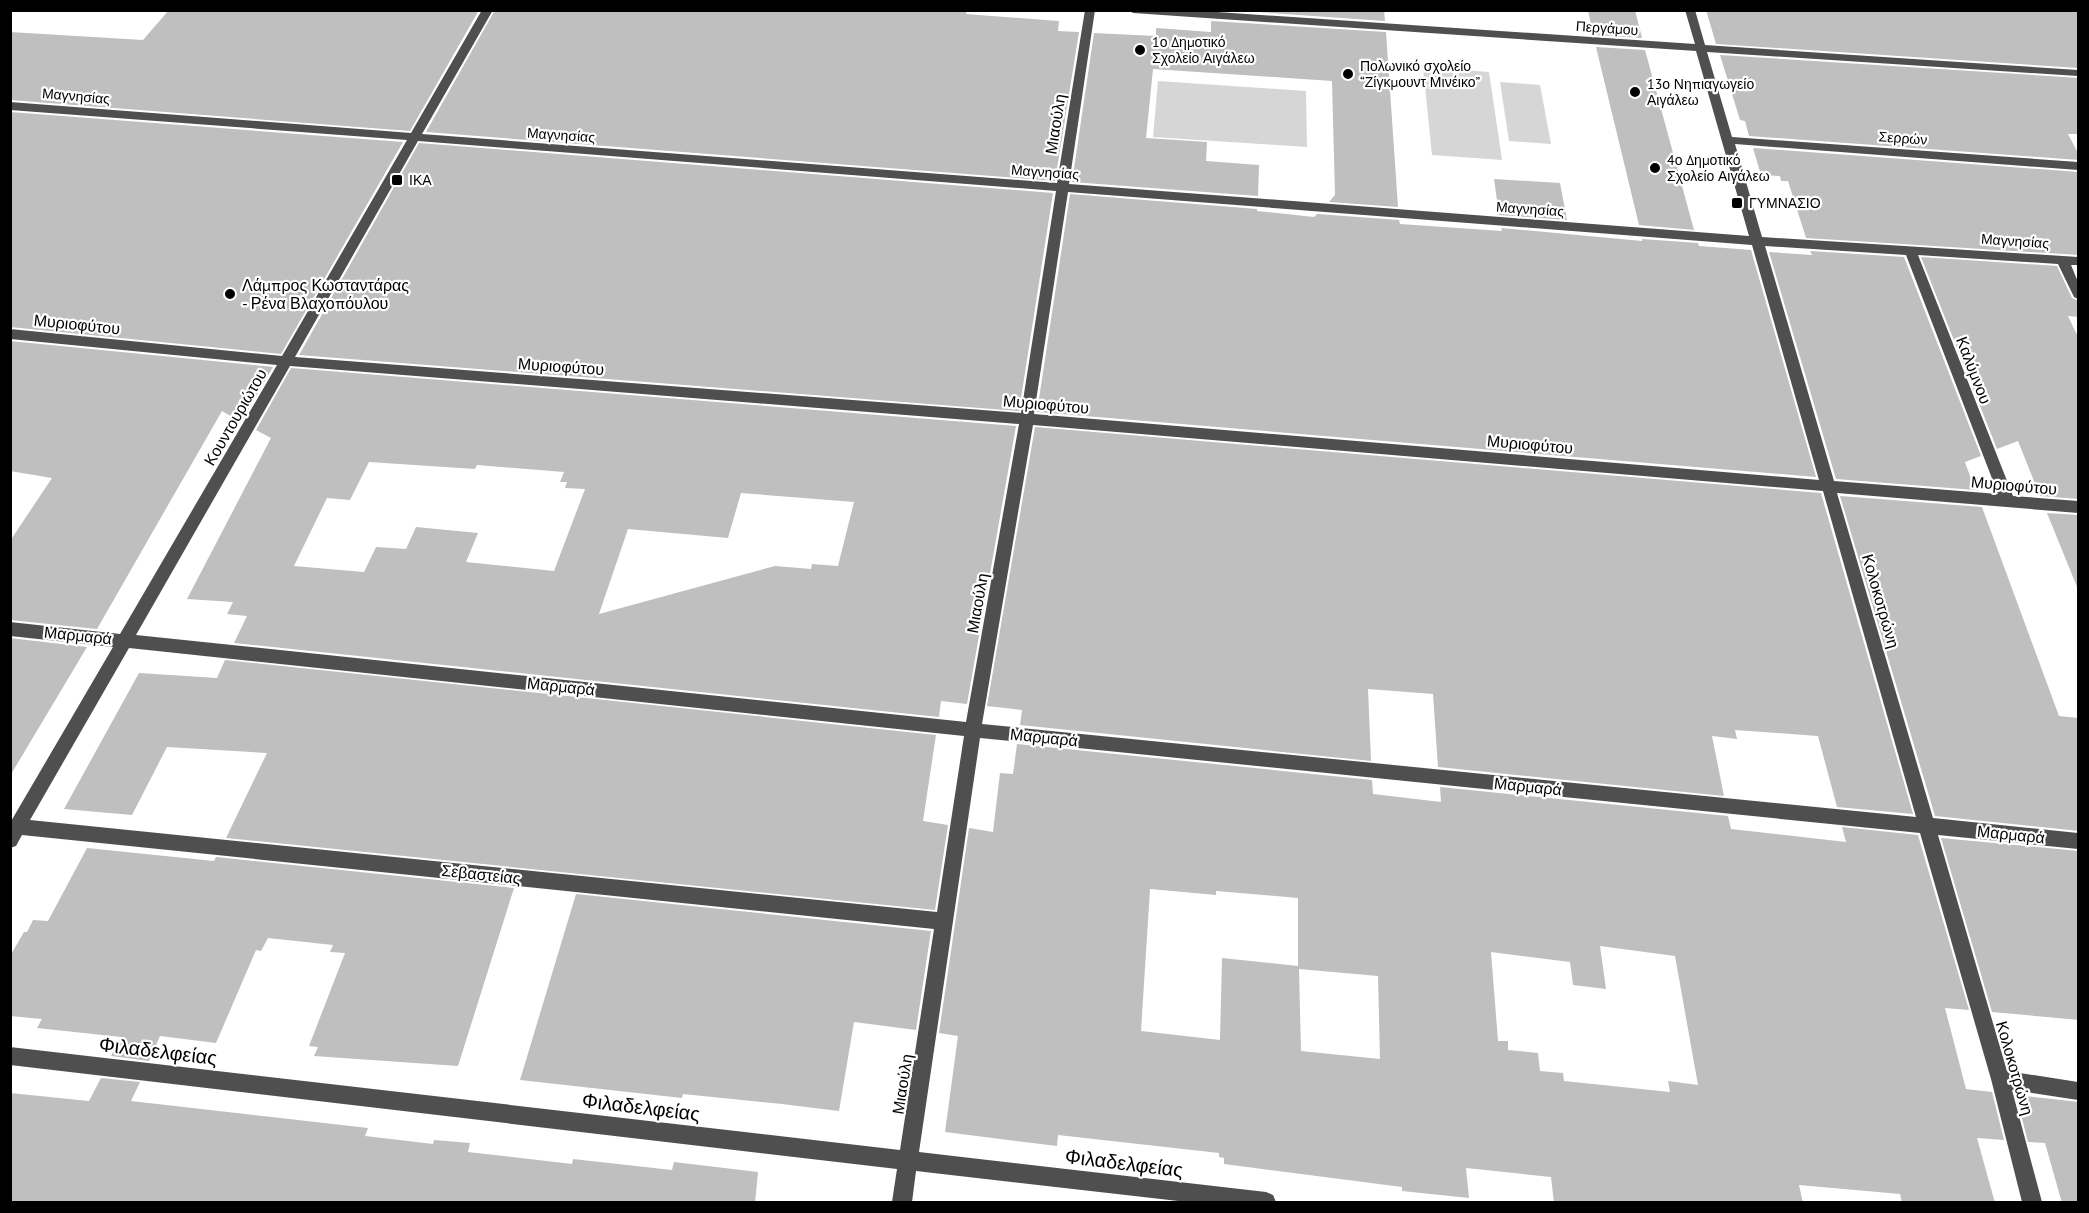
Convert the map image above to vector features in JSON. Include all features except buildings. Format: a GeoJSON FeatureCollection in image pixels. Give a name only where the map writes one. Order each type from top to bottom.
{"type":"FeatureCollection","features":[{"type":"Feature","properties":{"kind":"street","name":"Κουντουριώτου"},"geometry":{"type":"LineString","coordinates":[[14,833],[488,10]]}},
{"type":"Feature","properties":{"kind":"street","name":"Μιαούλη"},"geometry":{"type":"LineString","coordinates":[[902,1203],[973,730],[1027,419],[1090,10]]}},
{"type":"Feature","properties":{"kind":"street","name":"Περγάμου"},"geometry":{"type":"LineString","coordinates":[[1133,10],[2079,73]]}},
{"type":"Feature","properties":{"kind":"street","name":"Κολοκοτρώνη"},"geometry":{"type":"LineString","coordinates":[[1690,10],[2000,1079],[2032,1203]]}},
{"type":"Feature","properties":{"kind":"street","name":"Μαγνησίας"},"geometry":{"type":"LineString","coordinates":[[10,106],[1757,241],[2079,261]]}},
{"type":"Feature","properties":{"kind":"street","name":"Σερρών"},"geometry":{"type":"LineString","coordinates":[[1726,140],[2079,166]]}},
{"type":"Feature","properties":{"kind":"street","name":"Καλύμνου"},"geometry":{"type":"LineString","coordinates":[[1910,250],[2008,502]]}},
{"type":"Feature","properties":{"kind":"street"},"geometry":{"type":"LineString","coordinates":[[2062,260],[2079,294]]}},
{"type":"Feature","properties":{"kind":"street","name":"Μυριοφύτου"},"geometry":{"type":"LineString","coordinates":[[10,334],[286,361],[1027,419],[2079,507]]}},
{"type":"Feature","properties":{"kind":"street","name":"Μαρμαρά"},"geometry":{"type":"LineString","coordinates":[[10,629],[973,730],[2079,841]]}},
{"type":"Feature","properties":{"kind":"street","name":"Σεβαστείας"},"geometry":{"type":"LineString","coordinates":[[14,833],[945,921]]}},
{"type":"Feature","properties":{"kind":"street","name":"Φιλαδελφείας"},"geometry":{"type":"LineString","coordinates":[[10,1056],[1266,1203]]}},
{"type":"Feature","properties":{"kind":"street"},"geometry":{"type":"LineString","coordinates":[[2000,1079],[2079,1091]]}},
{"type":"Feature","properties":{"kind":"shaded area"},"geometry":{"type":"Polygon","coordinates":[[[1423,67],[1489,72],[1502,160],[1432,155],[1423,67]]]}},
{"type":"Feature","properties":{"kind":"shaded area"},"geometry":{"type":"Polygon","coordinates":[[[1158,81],[1306,91],[1307,147],[1153,137],[1158,81]]]}},
{"type":"Feature","properties":{"kind":"shaded area"},"geometry":{"type":"Polygon","coordinates":[[[1500,82],[1540,85],[1551,144],[1509,141],[1500,82]]]}},
{"type":"Feature","properties":{"kind":"place","name":"1ο Δημοτικό Σχολείο Αιγάλεω"},"geometry":{"type":"Point","coordinates":[1140,50]}},
{"type":"Feature","properties":{"kind":"place","name":"Πολωνικό σχολείο “Ζίγκμουντ Μινέικο”"},"geometry":{"type":"Point","coordinates":[1348,74]}},
{"type":"Feature","properties":{"kind":"place","name":"13ο Νηπιαγωγείο Αιγάλεω"},"geometry":{"type":"Point","coordinates":[1635,92]}},
{"type":"Feature","properties":{"kind":"place","name":"4ο Δημοτικό Σχολείο Αιγάλεω"},"geometry":{"type":"Point","coordinates":[1655,168]}},
{"type":"Feature","properties":{"kind":"place","name":"ΙΚΑ"},"geometry":{"type":"Point","coordinates":[397,180]}},
{"type":"Feature","properties":{"kind":"place","name":"ΓΥΜΝΑΣΙΟ"},"geometry":{"type":"Point","coordinates":[1737,203]}},
{"type":"Feature","properties":{"kind":"place","name":"Λάμπρος Κωσταντάρας - Ρένα Βλαχοπόυλου"},"geometry":{"type":"Point","coordinates":[230,294]}}]}
